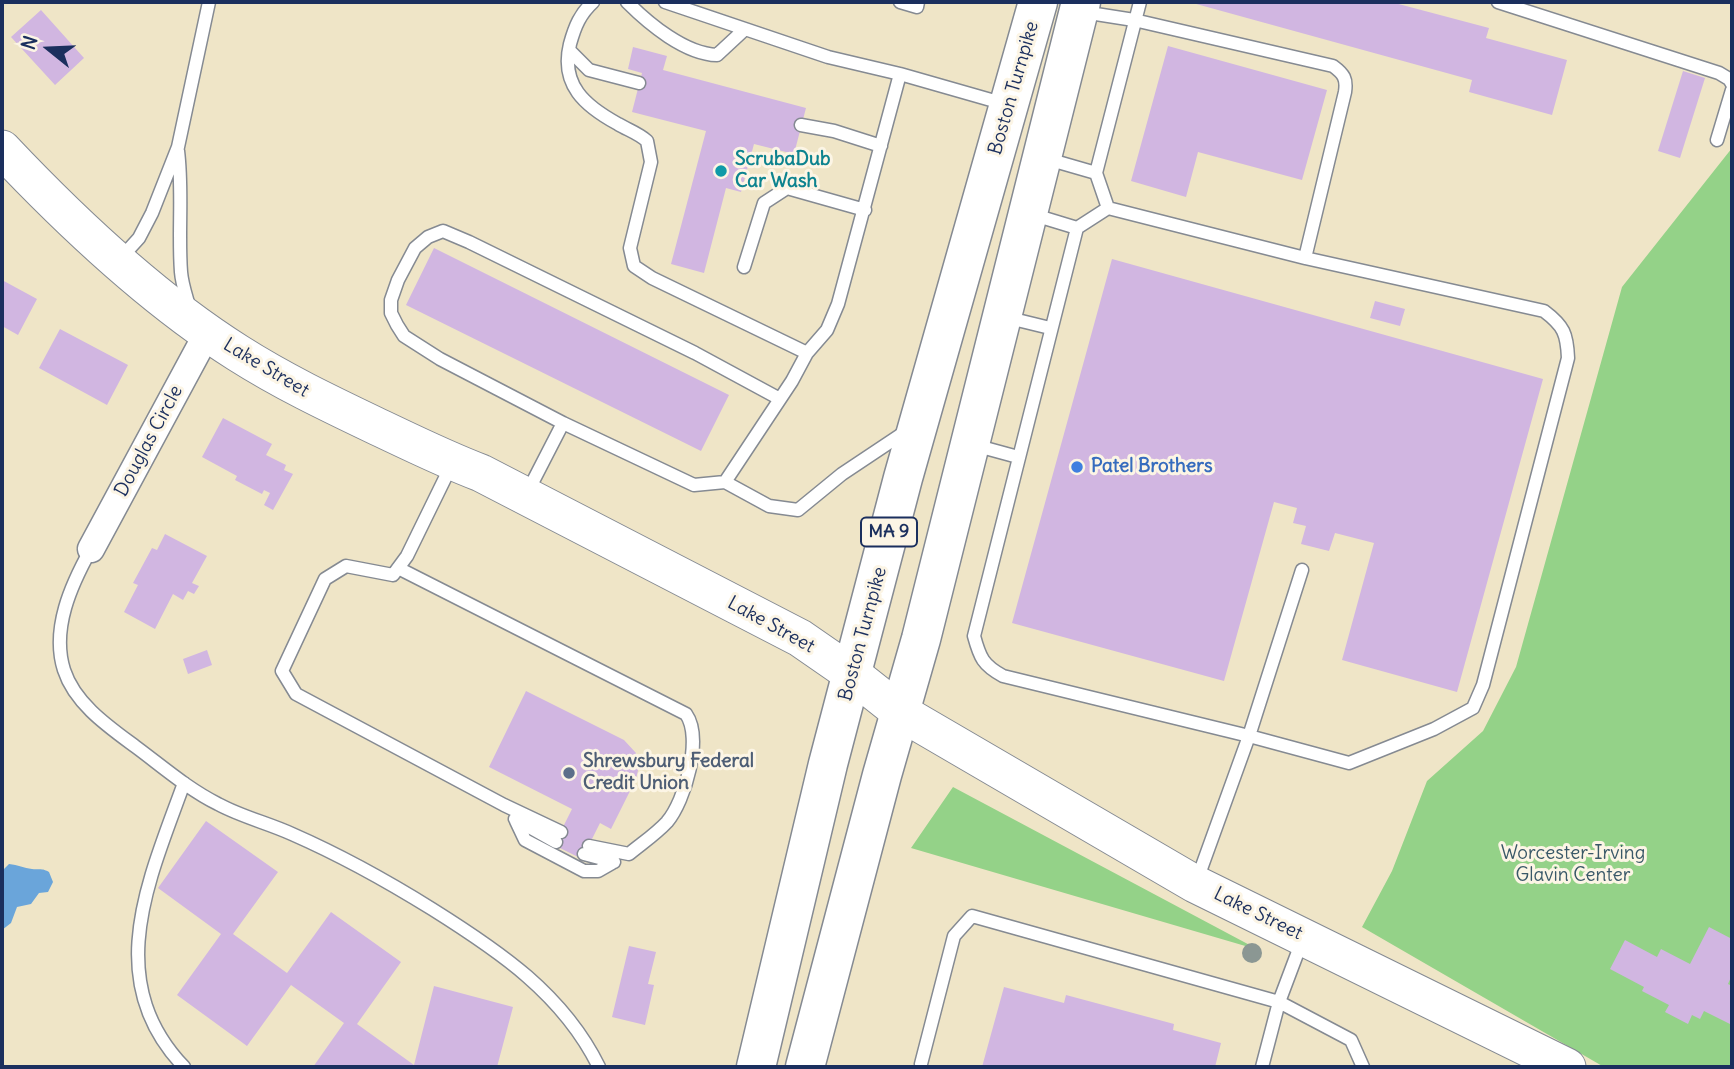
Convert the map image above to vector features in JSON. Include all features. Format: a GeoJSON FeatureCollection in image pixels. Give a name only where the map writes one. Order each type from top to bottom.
{"type":"FeatureCollection","features":[{"type":"Feature","properties":{"kind":"highway","name":"Boston Turnpike"},"geometry":{"type":"LineString","coordinates":[[756,1067],[828,764],[918,424],[1038,2]]}},
{"type":"Feature","properties":{"kind":"highway","name":"MA 9"},"geometry":{"type":"LineString","coordinates":[[805,1067],[921,639],[1079,7]]}},
{"type":"Feature","properties":{"kind":"street","name":"Lake Street"},"geometry":{"type":"LineString","coordinates":[[2,149],[47,197],[118,260],[200,327],[238,354],[310,394],[481,473],[800,638],[900,712],[1195,884],[1567,1067]]}},
{"type":"Feature","properties":{"kind":"street","name":"Douglas Circle"},"geometry":{"type":"LineString","coordinates":[[90,549],[200,327]]}},
{"type":"Feature","properties":{"kind":"lane"},"geometry":{"type":"LineString","coordinates":[[118,260],[139,238],[152,213],[178,147],[209,2]]}},
{"type":"Feature","properties":{"kind":"lane"},"geometry":{"type":"LineString","coordinates":[[593,2],[583,12],[574,28],[566,59],[572,86],[583,100],[647,141],[651,162],[630,248],[634,266],[652,278],[807,354]]}},
{"type":"Feature","properties":{"kind":"lane"},"geometry":{"type":"LineString","coordinates":[[626,2],[649,24],[703,54],[717,55],[745,29]]}},
{"type":"Feature","properties":{"kind":"lane"},"geometry":{"type":"LineString","coordinates":[[665,2],[828,57],[1009,105]]}},
{"type":"Feature","properties":{"kind":"lane"},"geometry":{"type":"LineString","coordinates":[[900,2],[917,7],[918,2]]}},
{"type":"Feature","properties":{"kind":"lane"},"geometry":{"type":"LineString","coordinates":[[1108,208],[1096,173],[1133,20],[1140,2]]}},
{"type":"Feature","properties":{"kind":"lane"},"geometry":{"type":"LineString","coordinates":[[1498,2],[1719,73],[1732,83]]}},
{"type":"Feature","properties":{"kind":"lane"},"geometry":{"type":"LineString","coordinates":[[1079,7],[1333,66],[1342,73],[1346,81],[1345,92],[1305,258]]}},
{"type":"Feature","properties":{"kind":"lane"},"geometry":{"type":"LineString","coordinates":[[569,50],[589,69],[639,83]]}},
{"type":"Feature","properties":{"kind":"lane"},"geometry":{"type":"LineString","coordinates":[[724,482],[807,354],[827,331],[838,304],[900,74]]}},
{"type":"Feature","properties":{"kind":"lane"},"geometry":{"type":"LineString","coordinates":[[1717,140],[1732,90]]}},
{"type":"Feature","properties":{"kind":"lane"},"geometry":{"type":"LineString","coordinates":[[801,125],[834,131],[881,146]]}},
{"type":"Feature","properties":{"kind":"lane"},"geometry":{"type":"LineString","coordinates":[[178,147],[182,186],[181,275],[200,327]]}},
{"type":"Feature","properties":{"kind":"lane"},"geometry":{"type":"LineString","coordinates":[[1042,158],[1096,173]]}},
{"type":"Feature","properties":{"kind":"lane"},"geometry":{"type":"LineString","coordinates":[[744,267],[764,203],[787,188],[864,211]]}},
{"type":"Feature","properties":{"kind":"lane"},"geometry":{"type":"LineString","coordinates":[[1108,208],[1305,258],[1544,311],[1558,321],[1567,337],[1568,358],[1483,685],[1473,708],[1434,729],[1349,763],[1003,676],[987,667],[978,653],[974,636],[1077,228],[1108,208]]}},
{"type":"Feature","properties":{"kind":"lane"},"geometry":{"type":"LineString","coordinates":[[1028,213],[1077,228]]}},
{"type":"Feature","properties":{"kind":"lane"},"geometry":{"type":"LineString","coordinates":[[780,399],[695,354],[443,231],[428,236],[415,248],[391,300],[391,313],[404,336],[440,359],[563,423],[694,485],[724,482],[769,506],[799,510],[863,458],[918,424]]}},
{"type":"Feature","properties":{"kind":"lane"},"geometry":{"type":"LineString","coordinates":[[1001,316],[1050,328]]}},
{"type":"Feature","properties":{"kind":"lane"},"geometry":{"type":"LineString","coordinates":[[525,496],[563,423]]}},
{"type":"Feature","properties":{"kind":"lane"},"geometry":{"type":"LineString","coordinates":[[971,444],[1018,457]]}},
{"type":"Feature","properties":{"kind":"lane"},"geometry":{"type":"LineString","coordinates":[[453,462],[407,556],[393,575],[346,566],[325,579],[282,671],[296,694],[505,805],[558,837],[516,821]]}},
{"type":"Feature","properties":{"kind":"lane"},"geometry":{"type":"LineString","coordinates":[[90,549],[72,586],[63,614],[61,643],[64,671],[81,698],[105,724],[184,783],[232,812],[289,832],[376,876],[500,953],[554,1001],[582,1038],[599,1067]]}},
{"type":"Feature","properties":{"kind":"lane"},"geometry":{"type":"LineString","coordinates":[[398,568],[686,714],[691,721],[691,758],[682,798],[667,822],[629,854],[598,871],[584,871],[525,840],[505,805]]}},
{"type":"Feature","properties":{"kind":"lane"},"geometry":{"type":"LineString","coordinates":[[1195,884],[1249,736],[1303,570]]}},
{"type":"Feature","properties":{"kind":"lane"},"geometry":{"type":"LineString","coordinates":[[184,783],[144,905],[138,942],[143,998],[151,1023],[165,1047],[184,1067]]}},
{"type":"Feature","properties":{"kind":"lane"},"geometry":{"type":"LineString","coordinates":[[612,863],[587,850],[629,854]]}},
{"type":"Feature","properties":{"kind":"lane"},"geometry":{"type":"LineString","coordinates":[[921,1064],[954,936],[972,916],[1279,1002],[1351,1040],[1363,1067]]}},
{"type":"Feature","properties":{"kind":"lane"},"geometry":{"type":"LineString","coordinates":[[1262,1067],[1279,1002],[1303,937]]}},
{"type":"Feature","properties":{"kind":"green space","name":"Worcester-Irving Glavin Center"},"geometry":{"type":"Polygon","coordinates":[[[1732,148],[1732,1067],[1604,1067],[1362,927],[1392,871],[1427,781],[1483,731],[1516,667],[1622,287],[1732,148]]]}},
{"type":"Feature","properties":{"kind":"green space"},"geometry":{"type":"Polygon","coordinates":[[[953,787],[1259,950],[911,848],[953,787]]]}},
{"type":"Feature","properties":{"kind":"water"},"geometry":{"type":"Polygon","coordinates":[[[9,864],[47,871],[53,882],[48,892],[39,893],[31,904],[17,907],[11,923],[2,930],[2,871],[9,864]]]}},
{"type":"Feature","properties":{"kind":"building"},"geometry":{"type":"Polygon","coordinates":[[[1189,2],[1391,2],[1489,28],[1486,38],[1567,60],[1552,115],[1469,92],[1472,80],[1189,2]]]}},
{"type":"Feature","properties":{"kind":"building"},"geometry":{"type":"Polygon","coordinates":[[[41,10],[84,58],[55,85],[11,37],[41,10]]]}},
{"type":"Feature","properties":{"kind":"building"},"geometry":{"type":"Polygon","coordinates":[[[1168,46],[1327,90],[1302,180],[1198,152],[1186,197],[1131,181],[1168,46]]]}},
{"type":"Feature","properties":{"kind":"building","name":"ScrubaDub Car Wash"},"geometry":{"type":"Polygon","coordinates":[[[633,47],[667,56],[663,70],[806,108],[794,154],[754,144],[741,192],[726,188],[704,273],[671,264],[706,131],[632,112],[642,73],[628,69],[633,47]]]}},
{"type":"Feature","properties":{"kind":"building"},"geometry":{"type":"Polygon","coordinates":[[[1683,71],[1705,78],[1680,158],[1658,151],[1683,71]]]}},
{"type":"Feature","properties":{"kind":"building"},"geometry":{"type":"Polygon","coordinates":[[[434,248],[729,395],[701,451],[406,305],[434,248]]]}},
{"type":"Feature","properties":{"kind":"building"},"geometry":{"type":"Polygon","coordinates":[[[1112,259],[1543,379],[1457,692],[1342,660],[1374,543],[1335,533],[1329,551],[1301,544],[1306,526],[1293,523],[1297,508],[1274,502],[1224,681],[1012,623],[1112,259]]]}},
{"type":"Feature","properties":{"kind":"building"},"geometry":{"type":"Polygon","coordinates":[[[2,280],[37,299],[18,335],[2,326],[2,280]]]}},
{"type":"Feature","properties":{"kind":"building"},"geometry":{"type":"Polygon","coordinates":[[[1375,301],[1405,309],[1400,326],[1370,318],[1375,301]]]}},
{"type":"Feature","properties":{"kind":"building"},"geometry":{"type":"Polygon","coordinates":[[[60,329],[128,365],[107,405],[39,368],[60,329]]]}},
{"type":"Feature","properties":{"kind":"building"},"geometry":{"type":"Polygon","coordinates":[[[223,418],[272,444],[266,455],[286,465],[284,470],[293,474],[273,510],[264,505],[270,493],[264,490],[262,494],[235,480],[237,476],[202,457],[223,418]]]}},
{"type":"Feature","properties":{"kind":"building"},"geometry":{"type":"Polygon","coordinates":[[[165,534],[207,556],[192,583],[199,586],[194,594],[188,591],[183,600],[173,594],[155,629],[124,612],[138,585],[133,583],[152,548],[157,550],[165,534]]]}},
{"type":"Feature","properties":{"kind":"building"},"geometry":{"type":"Polygon","coordinates":[[[207,650],[212,665],[188,674],[183,659],[207,650]]]}},
{"type":"Feature","properties":{"kind":"building","name":"Shrewsbury Federal Credit Union"},"geometry":{"type":"Polygon","coordinates":[[[526,691],[624,740],[636,753],[639,766],[636,779],[611,829],[600,823],[582,859],[554,845],[572,809],[489,767],[526,691]]]}},
{"type":"Feature","properties":{"kind":"building"},"geometry":{"type":"Polygon","coordinates":[[[206,821],[278,872],[233,934],[287,973],[331,912],[401,962],[357,1024],[414,1065],[434,986],[513,1007],[497,1067],[313,1067],[344,1023],[291,985],[247,1046],[177,995],[221,934],[158,888],[206,821]]]}},
{"type":"Feature","properties":{"kind":"building"},"geometry":{"type":"Polygon","coordinates":[[[1709,927],[1732,939],[1732,975],[1728,984],[1732,986],[1732,1025],[1704,1011],[1700,1019],[1692,1015],[1688,1024],[1665,1012],[1669,1005],[1642,991],[1644,987],[1610,969],[1625,940],[1657,957],[1661,949],[1690,964],[1709,927]]]}},
{"type":"Feature","properties":{"kind":"building"},"geometry":{"type":"Polygon","coordinates":[[[629,946],[656,952],[648,984],[654,985],[645,1025],[612,1017],[629,946]]]}},
{"type":"Feature","properties":{"kind":"building"},"geometry":{"type":"Polygon","coordinates":[[[1004,987],[1064,1003],[1066,995],[1174,1024],[1173,1030],[1221,1043],[1215,1067],[982,1067],[1004,987]]]}},
{"type":"Feature","properties":{"kind":"place","name":"ScrubaDub Car Wash"},"geometry":{"type":"Point","coordinates":[721,171]}},
{"type":"Feature","properties":{"kind":"place","name":"Patel Brothers"},"geometry":{"type":"Point","coordinates":[1077,467]}},
{"type":"Feature","properties":{"kind":"place","name":"Shrewsbury Federal Credit Union"},"geometry":{"type":"Point","coordinates":[569,773]}}]}
